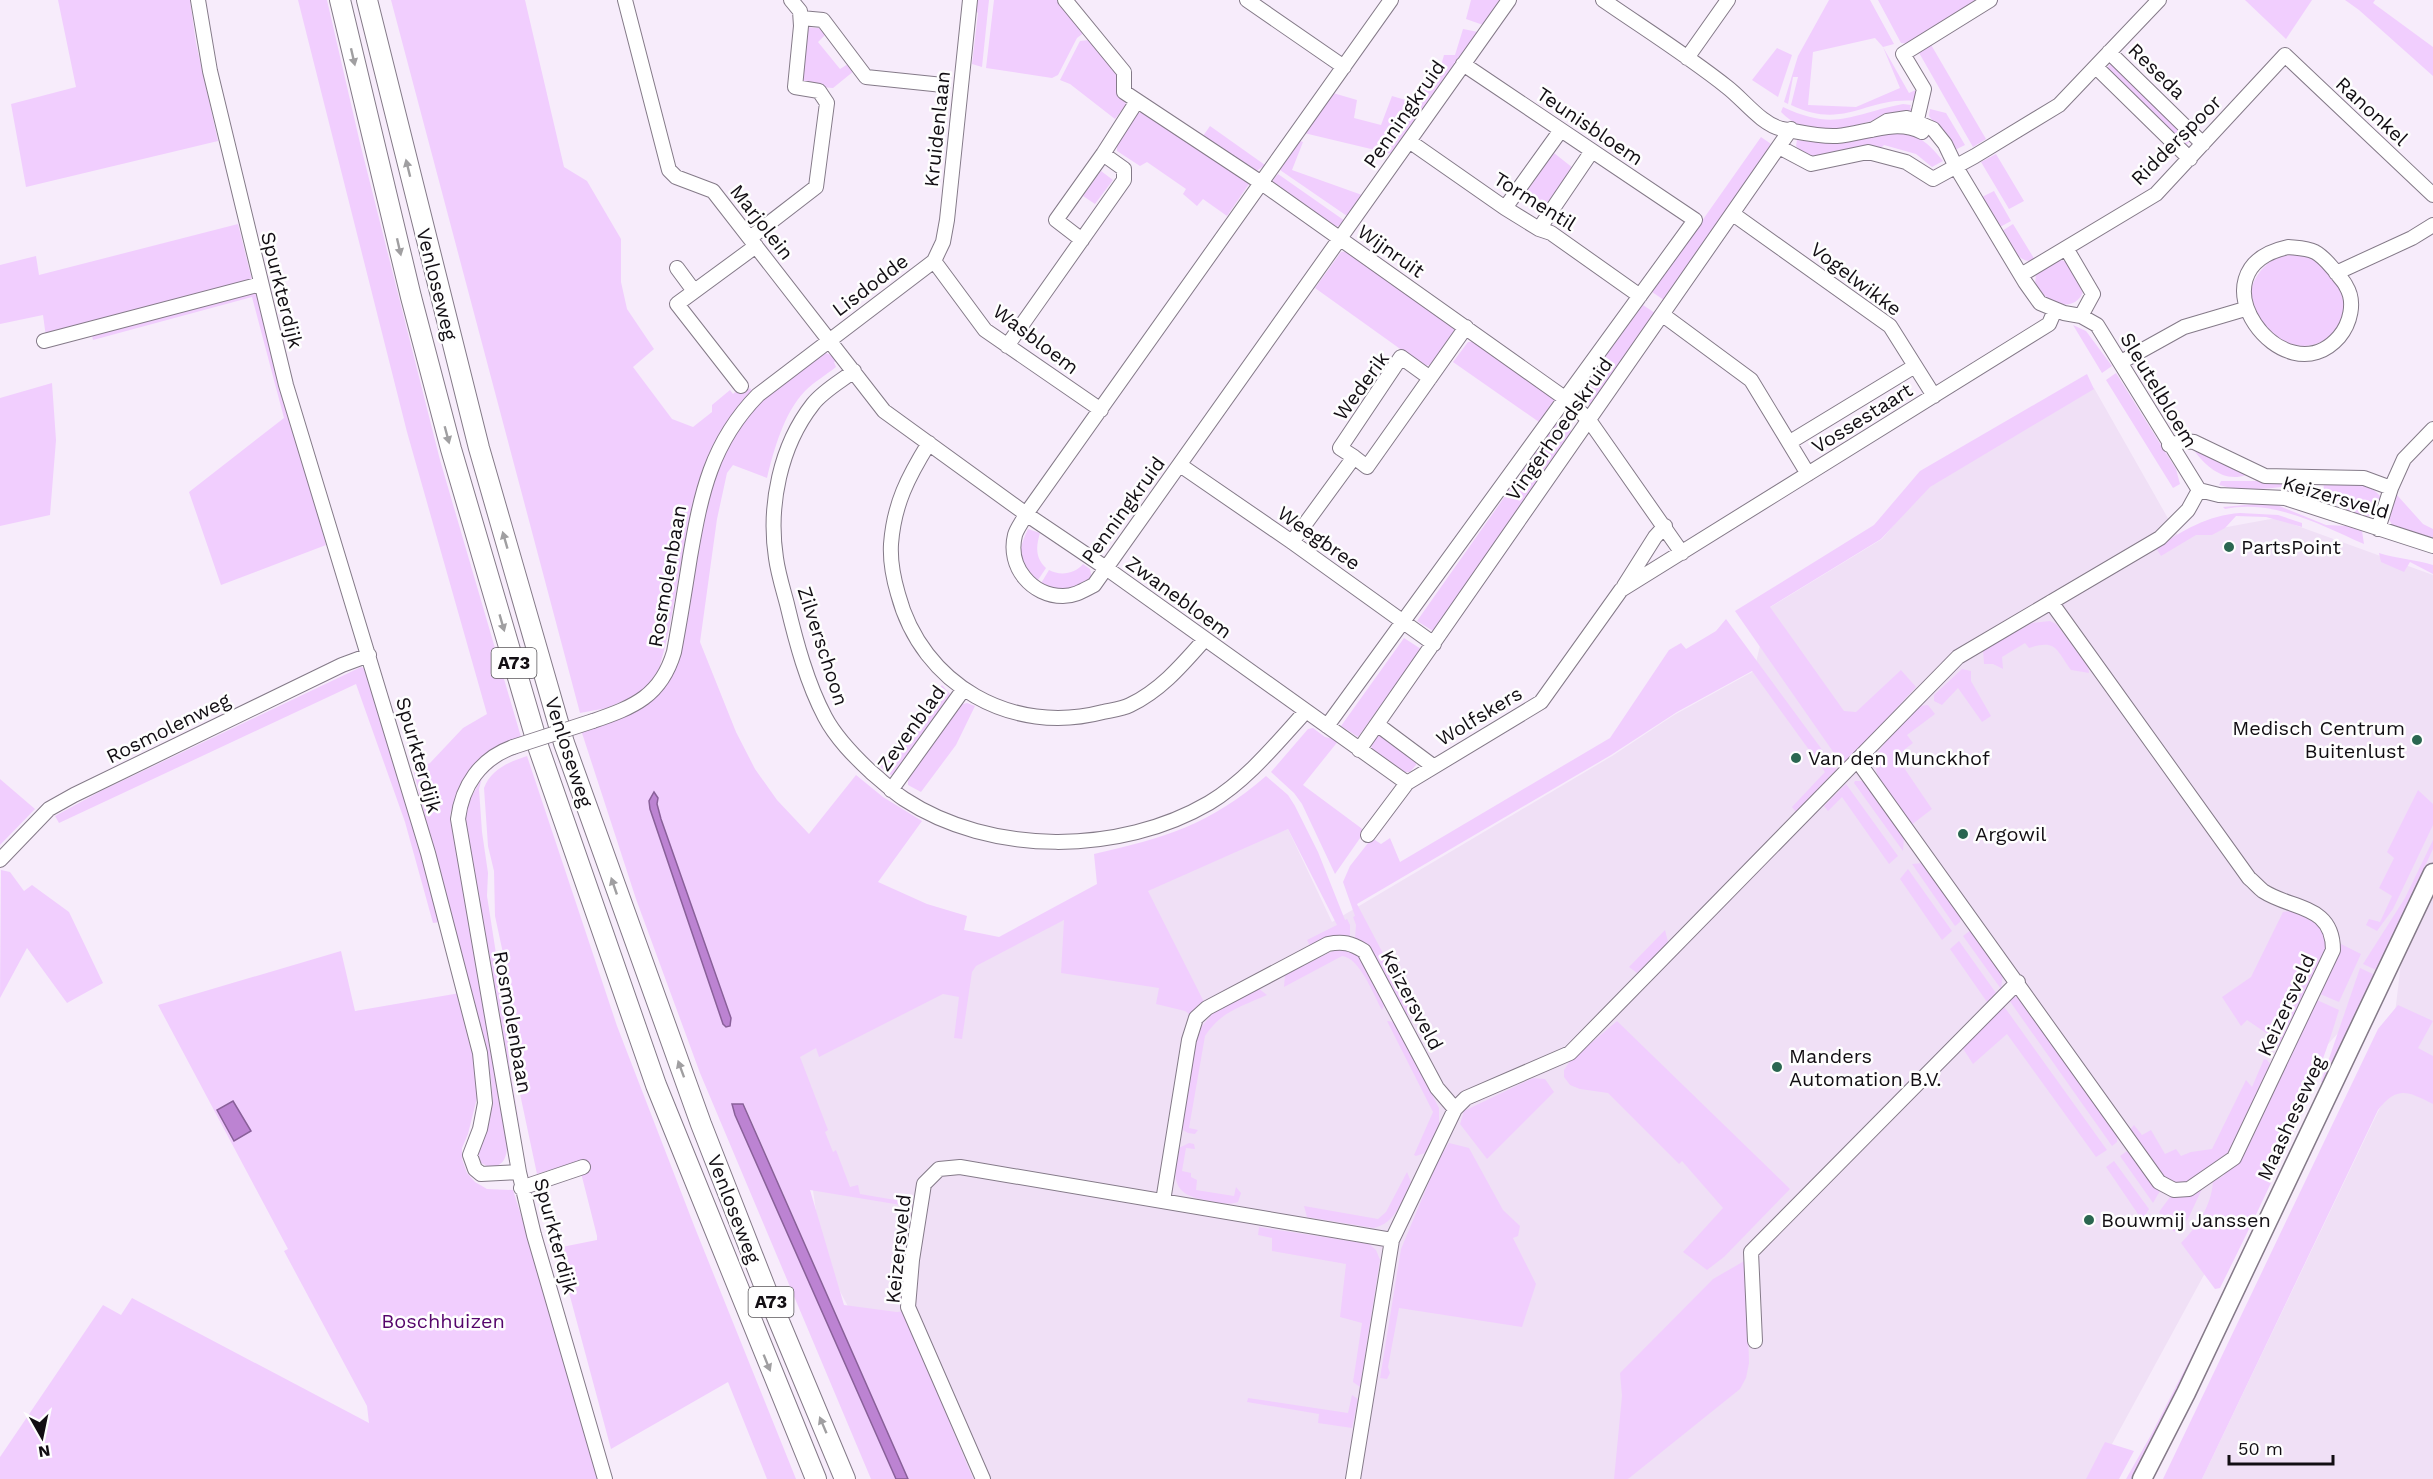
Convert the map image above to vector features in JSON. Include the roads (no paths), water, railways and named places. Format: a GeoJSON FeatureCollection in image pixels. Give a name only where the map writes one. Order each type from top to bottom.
{"type":"FeatureCollection","features":[{"type":"Feature","properties":{"kind":"highway","name":"Venloseweg"},"geometry":{"type":"LineString","coordinates":[[340,0],[408,286],[451,449],[539,749],[656,1085],[816,1479]]}},
{"type":"Feature","properties":{"kind":"highway","name":"Venloseweg"},"geometry":{"type":"LineString","coordinates":[[367,0],[479,448],[564,742],[701,1124],[768,1295],[846,1479]]}},
{"type":"Feature","properties":{"kind":"main road","name":"Maasheseweg"},"geometry":{"type":"LineString","coordinates":[[2142,1479],[2186,1393],[2433,873]]}},
{"type":"Feature","properties":{"kind":"street","name":"Spurkterdijk"},"geometry":{"type":"LineString","coordinates":[[198,0],[210,71],[286,385],[428,853],[480,1053],[485,1103],[480,1129],[470,1155],[472,1164],[481,1174],[519,1172],[521,1188],[605,1479]]}},
{"type":"Feature","properties":{"kind":"street","name":"Marjolein"},"geometry":{"type":"LineString","coordinates":[[625,0],[669,170],[676,177],[713,191],[830,340]]}},
{"type":"Feature","properties":{"kind":"street"},"geometry":{"type":"LineString","coordinates":[[741,386],[677,304],[816,187],[827,102],[819,91],[795,87],[801,18],[800,11],[791,0]]}},
{"type":"Feature","properties":{"kind":"street","name":"Kruidenlaan"},"geometry":{"type":"LineString","coordinates":[[934,261],[943,242],[947,220],[970,0]]}},
{"type":"Feature","properties":{"kind":"street","name":"Wijnruit"},"geometry":{"type":"LineString","coordinates":[[1065,0],[1124,72],[1124,92],[1263,184],[1566,399],[1589,420],[1682,553]]}},
{"type":"Feature","properties":{"kind":"street"},"geometry":{"type":"LineString","coordinates":[[1247,0],[1344,67]]}},
{"type":"Feature","properties":{"kind":"street","name":"Penningkruid"},"geometry":{"type":"LineString","coordinates":[[1391,0],[1263,184],[1026,514],[1015,534],[1013,553],[1020,573],[1035,588],[1045,593],[1065,596],[1078,594],[1094,585],[1509,0]]}},
{"type":"Feature","properties":{"kind":"street"},"geometry":{"type":"LineString","coordinates":[[1603,0],[1728,88],[1768,122],[1782,129],[1820,136],[1836,136],[1872,130],[1887,121],[1899,118],[1916,124],[1924,89],[1903,54],[1990,0]]}},
{"type":"Feature","properties":{"kind":"street"},"geometry":{"type":"LineString","coordinates":[[1687,58],[1728,0]]}},
{"type":"Feature","properties":{"kind":"street"},"geometry":{"type":"LineString","coordinates":[[1779,147],[1811,164],[1868,152],[1906,162],[1933,179],[2059,105],[2159,0]]}},
{"type":"Feature","properties":{"kind":"street"},"geometry":{"type":"LineString","coordinates":[[801,18],[823,20],[866,77],[943,85]]}},
{"type":"Feature","properties":{"kind":"street","name":"Reseda"},"geometry":{"type":"LineString","coordinates":[[2109,52],[2203,144]]}},
{"type":"Feature","properties":{"kind":"street","name":"Ridderspoor"},"geometry":{"type":"LineString","coordinates":[[2021,275],[2156,194],[2285,55]]}},
{"type":"Feature","properties":{"kind":"street","name":"Ranonkel"},"geometry":{"type":"LineString","coordinates":[[2285,55],[2433,195]]}},
{"type":"Feature","properties":{"kind":"street","name":"Teunisbloem"},"geometry":{"type":"LineString","coordinates":[[1463,64],[1695,220]]}},
{"type":"Feature","properties":{"kind":"street","name":"Reseda"},"geometry":{"type":"LineString","coordinates":[[2096,67],[2190,159]]}},
{"type":"Feature","properties":{"kind":"street"},"geometry":{"type":"LineString","coordinates":[[1082,240],[1056,220],[1137,101]]}},
{"type":"Feature","properties":{"kind":"street","name":"Sleutelbloem"},"geometry":{"type":"LineString","coordinates":[[1916,124],[1933,129],[1945,144],[1955,165],[2040,303],[2055,310],[2081,316],[2097,325],[2169,445],[2199,490]]}},
{"type":"Feature","properties":{"kind":"street","name":"Vingerhoedskruid"},"geometry":{"type":"LineString","coordinates":[[1359,750],[1791,129]]}},
{"type":"Feature","properties":{"kind":"street"},"geometry":{"type":"LineString","coordinates":[[1505,208],[1561,130]]}},
{"type":"Feature","properties":{"kind":"street","name":"Tormentil"},"geometry":{"type":"LineString","coordinates":[[1409,141],[1505,208],[1539,229],[1551,232],[1640,296]]}},
{"type":"Feature","properties":{"kind":"street"},"geometry":{"type":"LineString","coordinates":[[1539,229],[1592,151]]}},
{"type":"Feature","properties":{"kind":"street"},"geometry":{"type":"LineString","coordinates":[[1007,346],[1124,180],[1124,169],[1103,154]]}},
{"type":"Feature","properties":{"kind":"street","name":"Vogelwikke"},"geometry":{"type":"LineString","coordinates":[[1733,214],[1890,326],[1934,396]]}},
{"type":"Feature","properties":{"kind":"street","name":"Vingerhoedskruid"},"geometry":{"type":"LineString","coordinates":[[1327,726],[1695,220]]}},
{"type":"Feature","properties":{"kind":"street"},"geometry":{"type":"LineString","coordinates":[[2336,273],[2412,238],[2433,225]]}},
{"type":"Feature","properties":{"kind":"street"},"geometry":{"type":"LineString","coordinates":[[2066,248],[2093,294],[2081,316]]}},
{"type":"Feature","properties":{"kind":"street"},"geometry":{"type":"LineString","coordinates":[[2301,248],[2315,252],[2326,260],[2336,273],[2347,286],[2351,301],[2350,314],[2341,335],[2335,342],[2318,351],[2305,354],[2285,350],[2264,336],[2250,319],[2246,309],[2244,290],[2258,261],[2277,250],[2301,248]]}},
{"type":"Feature","properties":{"kind":"street","name":"Lisdodde"},"geometry":{"type":"LineString","coordinates":[[830,340],[934,261]]}},
{"type":"Feature","properties":{"kind":"street","name":"Wasbloem"},"geometry":{"type":"LineString","coordinates":[[934,261],[985,330],[1101,410]]}},
{"type":"Feature","properties":{"kind":"street"},"geometry":{"type":"LineString","coordinates":[[677,268],[694,291]]}},
{"type":"Feature","properties":{"kind":"street"},"geometry":{"type":"LineString","coordinates":[[44,341],[261,284]]}},
{"type":"Feature","properties":{"kind":"street"},"geometry":{"type":"LineString","coordinates":[[2121,362],[2184,327],[2246,309]]}},
{"type":"Feature","properties":{"kind":"street","name":"Vossestaart"},"geometry":{"type":"LineString","coordinates":[[1682,553],[2049,324],[2055,310]]}},
{"type":"Feature","properties":{"kind":"street"},"geometry":{"type":"LineString","coordinates":[[1663,315],[1751,380],[1808,474]]}},
{"type":"Feature","properties":{"kind":"street"},"geometry":{"type":"LineString","coordinates":[[1292,542],[1354,457],[1367,467],[1466,327]]}},
{"type":"Feature","properties":{"kind":"street","name":"Zwanebloem"},"geometry":{"type":"LineString","coordinates":[[830,340],[884,411],[1407,783]]}},
{"type":"Feature","properties":{"kind":"street","name":"Rosmolenbaan"},"geometry":{"type":"LineString","coordinates":[[519,1172],[458,819],[462,796],[473,777],[496,754],[625,710],[638,704],[653,691],[667,671],[674,652],[700,502],[712,462],[740,414],[758,395],[830,340]]}},
{"type":"Feature","properties":{"kind":"street","name":"Wederik"},"geometry":{"type":"LineString","coordinates":[[1354,457],[1340,447],[1401,357],[1430,378]]}},
{"type":"Feature","properties":{"kind":"street","name":"Vossestaart"},"geometry":{"type":"LineString","coordinates":[[1790,442],[1915,366]]}},
{"type":"Feature","properties":{"kind":"street","name":"Zilverschoon"},"geometry":{"type":"LineString","coordinates":[[854,371],[814,402],[785,456],[777,488],[774,520],[776,558],[793,630],[807,673],[826,718],[854,756],[891,790],[906,801],[961,827],[984,832],[1029,841],[1118,838],[1173,822],[1211,802],[1258,764],[1306,711]]}},
{"type":"Feature","properties":{"kind":"street"},"geometry":{"type":"LineString","coordinates":[[2378,529],[2391,488],[2404,459],[2433,429]]}},
{"type":"Feature","properties":{"kind":"street"},"geometry":{"type":"LineString","coordinates":[[2169,445],[2185,441],[2194,442],[2265,476],[2364,478],[2391,488]]}},
{"type":"Feature","properties":{"kind":"street","name":"Zevenblad"},"geometry":{"type":"LineString","coordinates":[[929,443],[906,481],[895,515],[891,546],[892,573],[903,615],[923,651],[963,690],[986,703],[1027,717],[1055,720],[1093,715],[1129,706],[1164,684],[1204,639]]}},
{"type":"Feature","properties":{"kind":"street","name":"Weegbree"},"geometry":{"type":"LineString","coordinates":[[1180,465],[1434,644]]}},
{"type":"Feature","properties":{"kind":"street"},"geometry":{"type":"LineString","coordinates":[[1353,1479],[1392,1240],[1455,1109],[1466,1098],[1570,1053],[1958,657],[2167,534],[2188,510],[2199,490]]}},
{"type":"Feature","properties":{"kind":"street","name":"Keizersveld"},"geometry":{"type":"LineString","coordinates":[[2199,490],[2219,495],[2285,498],[2433,546]]}},
{"type":"Feature","properties":{"kind":"street","name":"Wolfskers"},"geometry":{"type":"LineString","coordinates":[[1368,835],[1407,783],[1541,702],[1621,590],[1655,537],[1665,526]]}},
{"type":"Feature","properties":{"kind":"street","name":"Wolfskers"},"geometry":{"type":"LineString","coordinates":[[1621,590],[1682,553]]}},
{"type":"Feature","properties":{"kind":"street","name":"Keizersveld"},"geometry":{"type":"LineString","coordinates":[[1857,760],[2159,1182],[2174,1190],[2189,1189],[2234,1158],[2333,950],[2331,931],[2323,919],[2264,891],[2249,878],[2051,602]]}},
{"type":"Feature","properties":{"kind":"street","name":"Rosmolenweg"},"geometry":{"type":"LineString","coordinates":[[0,860],[49,810],[74,795],[342,665],[369,655]]}},
{"type":"Feature","properties":{"kind":"street","name":"Zevenblad"},"geometry":{"type":"LineString","coordinates":[[891,790],[963,690]]}},
{"type":"Feature","properties":{"kind":"street"},"geometry":{"type":"LineString","coordinates":[[1378,725],[1433,766]]}},
{"type":"Feature","properties":{"kind":"street","name":"Keizersveld"},"geometry":{"type":"LineString","coordinates":[[1163,1201],[1189,1040],[1196,1018],[1207,1008],[1328,944],[1341,942],[1352,944],[1364,951],[1437,1088],[1455,1109]]}},
{"type":"Feature","properties":{"kind":"street"},"geometry":{"type":"LineString","coordinates":[[1755,1341],[1751,1252],[2018,982]]}},
{"type":"Feature","properties":{"kind":"street"},"geometry":{"type":"LineString","coordinates":[[521,1188],[583,1167]]}},
{"type":"Feature","properties":{"kind":"street","name":"Keizersveld"},"geometry":{"type":"LineString","coordinates":[[983,1479],[908,1307],[912,1260],[924,1184],[939,1169],[960,1167],[1392,1240]]}},
{"type":"Feature","properties":{"kind":"place","name":"PartsPoint"},"geometry":{"type":"Point","coordinates":[2229,547]}},
{"type":"Feature","properties":{"kind":"place","name":"Medisch Centrum Buitenlust"},"geometry":{"type":"Point","coordinates":[2417,740]}},
{"type":"Feature","properties":{"kind":"place","name":"Van den Munckhof"},"geometry":{"type":"Point","coordinates":[1796,758]}},
{"type":"Feature","properties":{"kind":"place","name":"Argowil"},"geometry":{"type":"Point","coordinates":[1963,834]}},
{"type":"Feature","properties":{"kind":"place","name":"Manders Automation B.V."},"geometry":{"type":"Point","coordinates":[1777,1067]}},
{"type":"Feature","properties":{"kind":"place","name":"Bouwmij Janssen"},"geometry":{"type":"Point","coordinates":[2089,1220]}},
{"type":"Feature","properties":{"kind":"park label","name":"Boschhuizen"},"geometry":{"type":"Point","coordinates":[443,1321]}}]}
